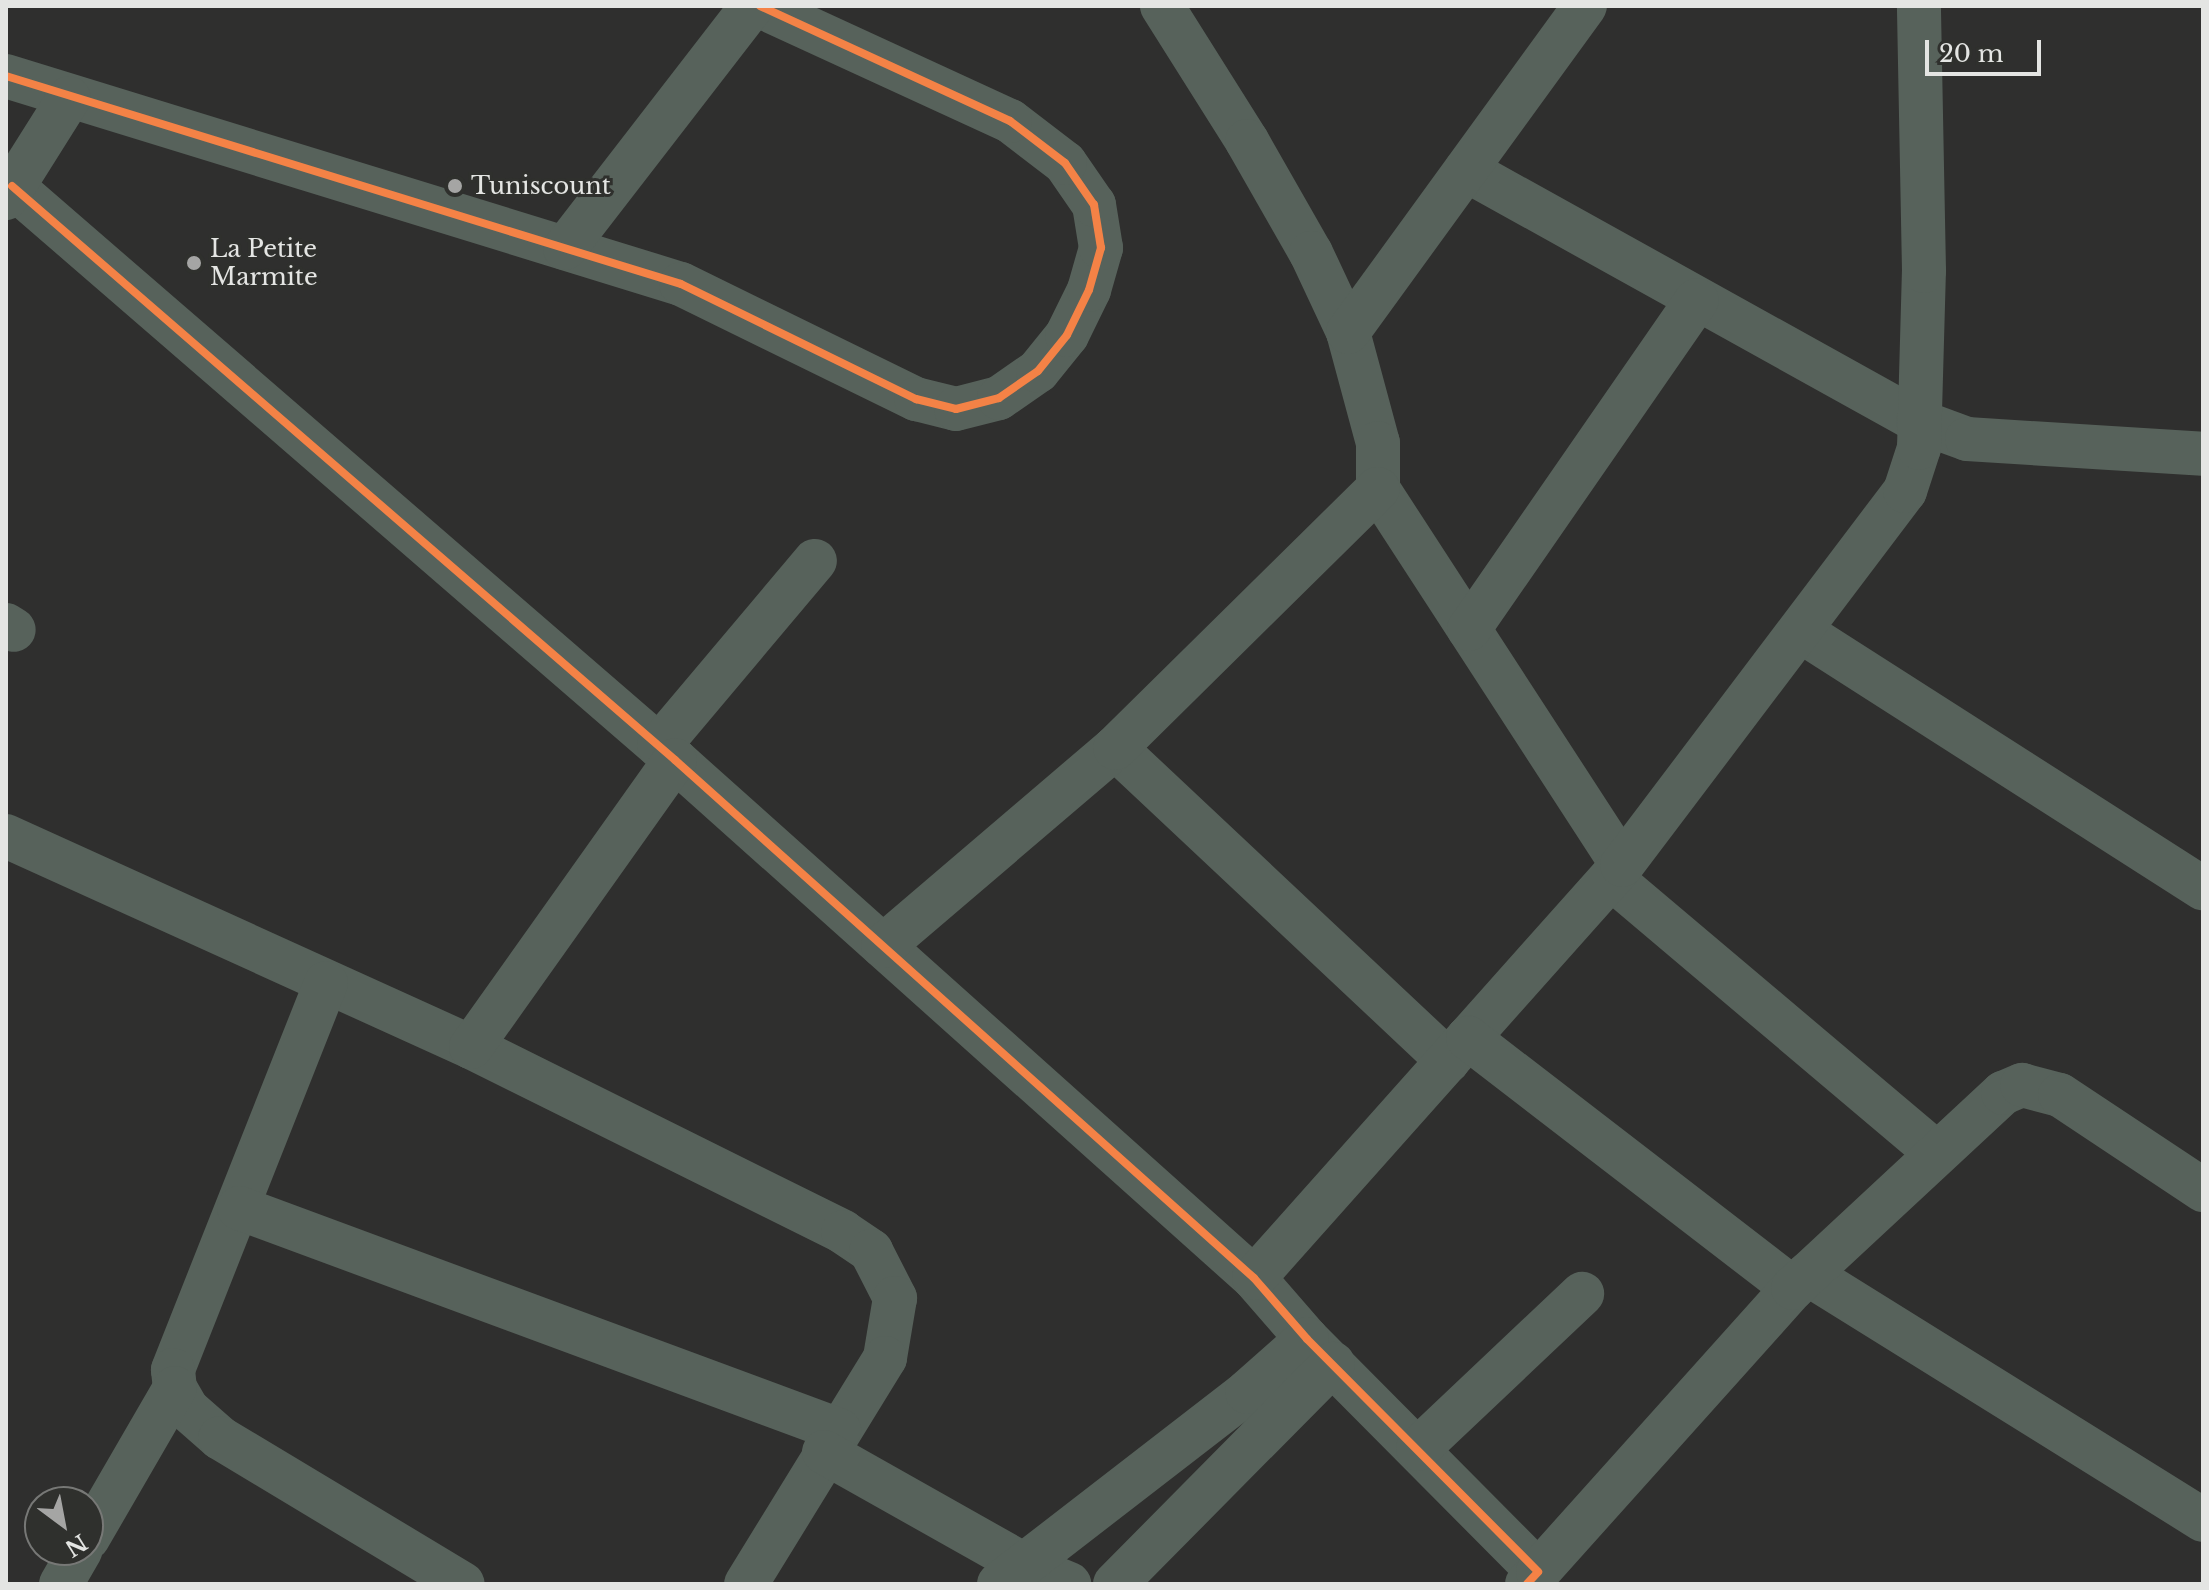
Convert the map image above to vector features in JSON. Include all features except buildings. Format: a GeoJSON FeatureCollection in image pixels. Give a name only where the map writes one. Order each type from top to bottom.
{"type":"FeatureCollection","features":[{"type":"Feature","properties":{"kind":"street"},"geometry":{"type":"LineString","coordinates":[[565,248],[752,6]]}},
{"type":"Feature","properties":{"kind":"street"},"geometry":{"type":"LineString","coordinates":[[6,76],[69,98],[681,284],[916,399],[956,409],[999,398],[1038,371],[1067,335],[1101,248],[1094,205],[1065,163],[1010,121],[760,6]]}},
{"type":"Feature","properties":{"kind":"street"},"geometry":{"type":"LineString","coordinates":[[1162,6],[1261,166],[1348,332],[1378,443],[1378,489],[1469,629],[1617,872],[1935,1152]]}},
{"type":"Feature","properties":{"kind":"street"},"geometry":{"type":"LineString","coordinates":[[1348,332],[1585,6]]}},
{"type":"Feature","properties":{"kind":"street"},"geometry":{"type":"LineString","coordinates":[[1254,1278],[1617,872],[1894,511],[1919,448],[1924,271],[1919,6]]}},
{"type":"Feature","properties":{"kind":"street"},"geometry":{"type":"LineString","coordinates":[[69,98],[9,192],[667,753],[1254,1278],[1320,1351],[1418,1449],[1533,1578],[1800,1281],[1935,1152],[2003,1093],[2022,1085],[2060,1095],[2203,1190]]}},
{"type":"Feature","properties":{"kind":"street"},"geometry":{"type":"LineString","coordinates":[[1466,170],[1918,421],[1967,439],[2203,454]]}},
{"type":"Feature","properties":{"kind":"street"},"geometry":{"type":"LineString","coordinates":[[1469,629],[1697,300]]}},
{"type":"Feature","properties":{"kind":"street"},"geometry":{"type":"LineString","coordinates":[[883,946],[1115,748],[1378,489]]}},
{"type":"Feature","properties":{"kind":"street"},"geometry":{"type":"LineString","coordinates":[[471,1047],[667,753],[815,561]]}},
{"type":"Feature","properties":{"kind":"street"},"geometry":{"type":"LineString","coordinates":[[1802,632],[2203,888]]}},
{"type":"Feature","properties":{"kind":"street"},"geometry":{"type":"LineString","coordinates":[[1115,748],[1458,1049],[1800,1281],[2203,1520]]}},
{"type":"Feature","properties":{"kind":"street"},"geometry":{"type":"LineString","coordinates":[[6,836],[471,1047],[843,1232],[871,1251],[895,1298],[893,1329],[885,1358],[831,1441],[746,1584]]}},
{"type":"Feature","properties":{"kind":"street"},"geometry":{"type":"LineString","coordinates":[[326,983],[173,1370],[175,1388],[187,1409],[220,1438],[463,1584]]}},
{"type":"Feature","properties":{"kind":"street"},"geometry":{"type":"LineString","coordinates":[[239,1208],[831,1441],[1012,1575],[1069,1584]]}},
{"type":"Feature","properties":{"kind":"street"},"geometry":{"type":"LineString","coordinates":[[1418,1449],[1582,1294]]}},
{"type":"Feature","properties":{"kind":"street"},"geometry":{"type":"LineString","coordinates":[[1012,1575],[1247,1392],[1320,1351]]}},
{"type":"Feature","properties":{"kind":"street"},"geometry":{"type":"LineString","coordinates":[[1115,1584],[1320,1351]]}},
{"type":"Feature","properties":{"kind":"street"},"geometry":{"type":"LineString","coordinates":[[104,1510],[175,1388]]}},
{"type":"Feature","properties":{"kind":"street"},"geometry":{"type":"LineString","coordinates":[[61,1584],[72,1566]]}},
{"type":"Feature","properties":{"kind":"cycle path"},"geometry":{"type":"LineString","coordinates":[[6,76],[681,284],[916,399],[956,409],[999,398],[1038,371],[1067,335],[1089,290],[1101,248],[1094,205],[1065,163],[1010,121],[760,6]]}},
{"type":"Feature","properties":{"kind":"cycle path"},"geometry":{"type":"LineString","coordinates":[[12,186],[675,760],[1254,1278],[1307,1339],[1538,1572],[1527,1584]]}},
{"type":"Feature","properties":{"kind":"place","name":"Tuniscount"},"geometry":{"type":"Point","coordinates":[455,186]}},
{"type":"Feature","properties":{"kind":"place","name":"La Petite Marmite"},"geometry":{"type":"Point","coordinates":[194,263]}}]}
